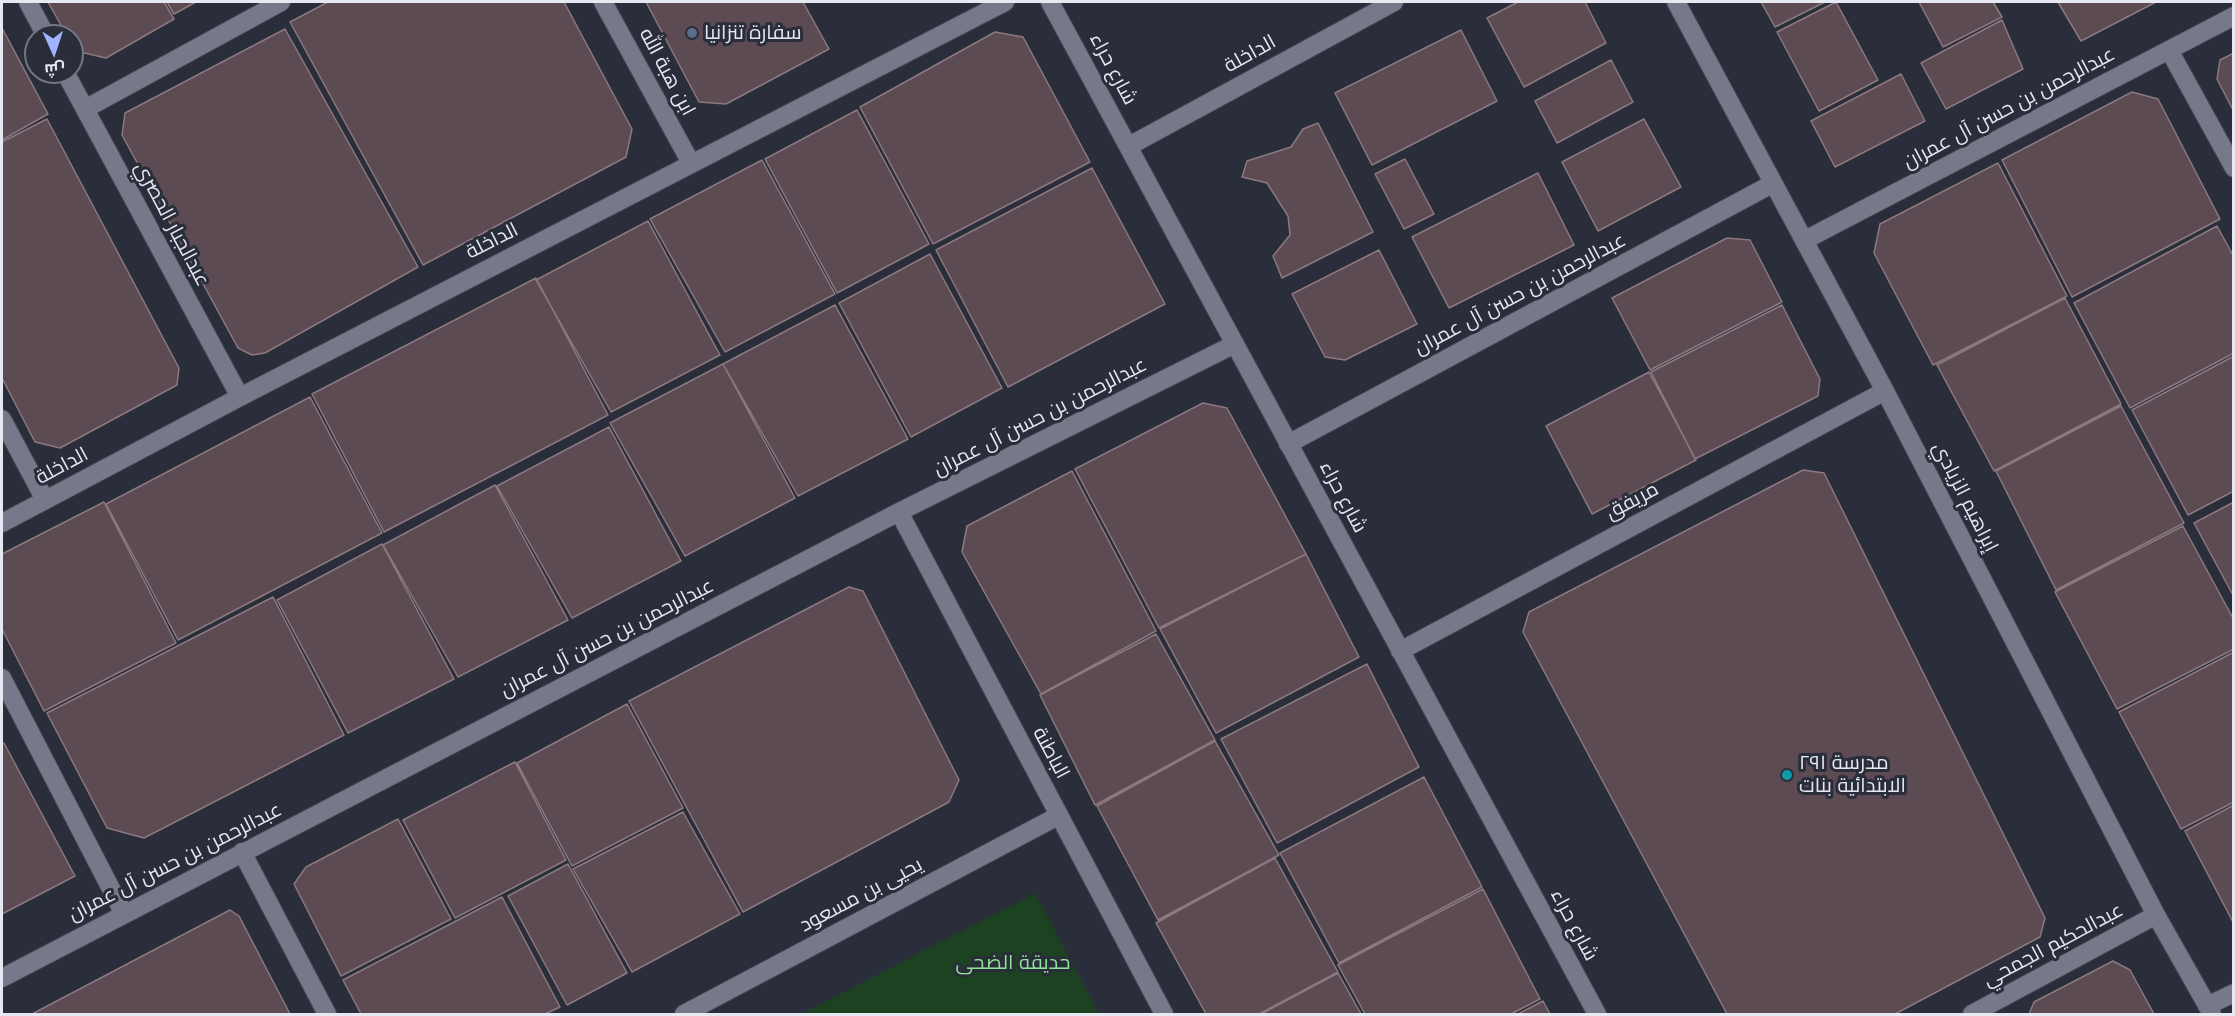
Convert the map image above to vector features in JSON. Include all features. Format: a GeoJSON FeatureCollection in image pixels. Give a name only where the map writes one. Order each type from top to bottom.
{"type":"FeatureCollection","features":[{"type":"Feature","properties":{"kind":"street"},"geometry":{"type":"LineString","coordinates":[[28,2],[40,24]]}},
{"type":"Feature","properties":{"kind":"street"},"geometry":{"type":"LineString","coordinates":[[84,109],[281,2]]}},
{"type":"Feature","properties":{"kind":"street","name":"ابن هبة الله"},"geometry":{"type":"LineString","coordinates":[[603,2],[691,163]]}},
{"type":"Feature","properties":{"kind":"street","name":"الداخلة"},"geometry":{"type":"LineString","coordinates":[[2,523],[240,397],[1005,2]]}},
{"type":"Feature","properties":{"kind":"street","name":"شارع حراء"},"geometry":{"type":"LineString","coordinates":[[1050,2],[1596,1014]]}},
{"type":"Feature","properties":{"kind":"street","name":"الداخلة"},"geometry":{"type":"LineString","coordinates":[[1129,146],[1394,2]]}},
{"type":"Feature","properties":{"kind":"street","name":"إبراهيم الزيادي"},"geometry":{"type":"LineString","coordinates":[[1677,2],[1885,391],[2156,915],[2209,1010]]}},
{"type":"Feature","properties":{"kind":"street","name":"عبدالرحمن بن حسن آل عمران"},"geometry":{"type":"LineString","coordinates":[[1805,240],[2234,16]]}},
{"type":"Feature","properties":{"kind":"street"},"geometry":{"type":"LineString","coordinates":[[2169,50],[2234,168]]}},
{"type":"Feature","properties":{"kind":"street","name":"عبدالجبار الحصري"},"geometry":{"type":"LineString","coordinates":[[71,84],[240,397]]}},
{"type":"Feature","properties":{"kind":"street","name":"عبدالرحمن بن حسن آل عمران"},"geometry":{"type":"LineString","coordinates":[[1288,444],[1773,184]]}},
{"type":"Feature","properties":{"kind":"street","name":"عبدالرحمن بن حسن آل عمران"},"geometry":{"type":"LineString","coordinates":[[2,978],[899,512],[1235,344]]}},
{"type":"Feature","properties":{"kind":"street","name":"مريفق"},"geometry":{"type":"LineString","coordinates":[[1400,651],[1885,391]]}},
{"type":"Feature","properties":{"kind":"street"},"geometry":{"type":"LineString","coordinates":[[2,419],[45,500]]}},
{"type":"Feature","properties":{"kind":"street","name":"الباطنة"},"geometry":{"type":"LineString","coordinates":[[899,512],[1164,1014]]}},
{"type":"Feature","properties":{"kind":"street"},"geometry":{"type":"LineString","coordinates":[[2,678],[124,914]]}},
{"type":"Feature","properties":{"kind":"street","name":"يحيى بن مسعود"},"geometry":{"type":"LineString","coordinates":[[684,1014],[1058,816]]}},
{"type":"Feature","properties":{"kind":"street"},"geometry":{"type":"LineString","coordinates":[[242,852],[327,1014]]}},
{"type":"Feature","properties":{"kind":"street","name":"عبدالحكيم الجمحي"},"geometry":{"type":"LineString","coordinates":[[1981,1012],[2156,915]]}},
{"type":"Feature","properties":{"kind":"street"},"geometry":{"type":"LineString","coordinates":[[2209,1010],[2234,993]]}},
{"type":"Feature","properties":{"kind":"green space","name":"حديقة الضحى"},"geometry":{"type":"Polygon","coordinates":[[[1035,893],[1099,1014],[802,1014],[1035,893]]]}},
{"type":"Feature","properties":{"kind":"building"},"geometry":{"type":"Polygon","coordinates":[[[48,2],[164,2],[174,19],[106,58],[84,53],[84,24],[60,24],[48,2]]]}},
{"type":"Feature","properties":{"kind":"building"},"geometry":{"type":"Polygon","coordinates":[[[167,2],[196,2],[174,14],[167,2]]]}},
{"type":"Feature","properties":{"kind":"building"},"geometry":{"type":"Polygon","coordinates":[[[328,2],[564,2],[632,129],[626,157],[423,265],[290,22],[328,2]]]}},
{"type":"Feature","properties":{"kind":"building"},"geometry":{"type":"Polygon","coordinates":[[[646,2],[803,2],[829,49],[726,104],[699,102],[646,2]]]}},
{"type":"Feature","properties":{"kind":"building"},"geometry":{"type":"Polygon","coordinates":[[[1518,2],[1585,2],[1606,43],[1524,87],[1487,18],[1518,2]]]}},
{"type":"Feature","properties":{"kind":"building"},"geometry":{"type":"Polygon","coordinates":[[[1761,2],[1825,2],[1775,27],[1761,2]]]}},
{"type":"Feature","properties":{"kind":"building"},"geometry":{"type":"Polygon","coordinates":[[[1836,2],[1878,80],[1819,111],[1777,32],[1836,2]]]}},
{"type":"Feature","properties":{"kind":"building"},"geometry":{"type":"Polygon","coordinates":[[[1919,2],[1993,2],[2002,17],[1943,47],[1919,2]]]}},
{"type":"Feature","properties":{"kind":"building"},"geometry":{"type":"Polygon","coordinates":[[[2058,2],[2156,2],[2081,41],[2058,2]]]}},
{"type":"Feature","properties":{"kind":"building"},"geometry":{"type":"Polygon","coordinates":[[[2002,20],[2023,69],[1946,109],[1921,63],[2002,20]]]}},
{"type":"Feature","properties":{"kind":"building"},"geometry":{"type":"Polygon","coordinates":[[[2,28],[24,69],[24,84],[32,84],[48,114],[2,140],[2,28]]]}},
{"type":"Feature","properties":{"kind":"building"},"geometry":{"type":"Polygon","coordinates":[[[285,29],[418,267],[265,353],[252,355],[238,348],[122,135],[125,113],[285,29]]]}},
{"type":"Feature","properties":{"kind":"building"},"geometry":{"type":"Polygon","coordinates":[[[1461,30],[1497,101],[1372,165],[1335,93],[1461,30]]]}},
{"type":"Feature","properties":{"kind":"building"},"geometry":{"type":"Polygon","coordinates":[[[995,32],[1023,37],[1090,162],[933,244],[860,107],[995,32]]]}},
{"type":"Feature","properties":{"kind":"building"},"geometry":{"type":"Polygon","coordinates":[[[2234,53],[2234,112],[2217,79],[2220,60],[2234,53]]]}},
{"type":"Feature","properties":{"kind":"building"},"geometry":{"type":"Polygon","coordinates":[[[1611,60],[1633,102],[1557,143],[1535,101],[1611,60]]]}},
{"type":"Feature","properties":{"kind":"building"},"geometry":{"type":"Polygon","coordinates":[[[1901,74],[1925,121],[1835,167],[1811,121],[1901,74]]]}},
{"type":"Feature","properties":{"kind":"building"},"geometry":{"type":"Polygon","coordinates":[[[2132,92],[2158,99],[2220,219],[2072,297],[2002,160],[2132,92]]]}},
{"type":"Feature","properties":{"kind":"building"},"geometry":{"type":"Polygon","coordinates":[[[857,110],[929,244],[837,293],[765,159],[857,110]]]}},
{"type":"Feature","properties":{"kind":"building"},"geometry":{"type":"Polygon","coordinates":[[[47,119],[179,368],[177,385],[60,448],[35,442],[2,378],[2,142],[47,119]]]}},
{"type":"Feature","properties":{"kind":"building"},"geometry":{"type":"Polygon","coordinates":[[[1644,119],[1681,187],[1598,231],[1562,162],[1644,119]]]}},
{"type":"Feature","properties":{"kind":"building"},"geometry":{"type":"Polygon","coordinates":[[[1318,123],[1373,232],[1282,278],[1273,256],[1290,235],[1288,216],[1267,183],[1242,177],[1247,161],[1291,147],[1303,129],[1318,123]]]}},
{"type":"Feature","properties":{"kind":"building"},"geometry":{"type":"Polygon","coordinates":[[[1405,159],[1434,214],[1404,229],[1375,174],[1405,159]]]}},
{"type":"Feature","properties":{"kind":"building"},"geometry":{"type":"Polygon","coordinates":[[[762,160],[835,294],[725,352],[650,219],[762,160]]]}},
{"type":"Feature","properties":{"kind":"building"},"geometry":{"type":"Polygon","coordinates":[[[1998,163],[2067,296],[1933,365],[1874,253],[1880,224],[1998,163]]]}},
{"type":"Feature","properties":{"kind":"building"},"geometry":{"type":"Polygon","coordinates":[[[1092,168],[1165,304],[1008,387],[936,250],[1092,168]]]}},
{"type":"Feature","properties":{"kind":"building"},"geometry":{"type":"Polygon","coordinates":[[[1538,173],[1574,245],[1449,308],[1412,237],[1538,173]]]}},
{"type":"Feature","properties":{"kind":"building"},"geometry":{"type":"Polygon","coordinates":[[[648,221],[720,355],[611,412],[536,280],[648,221]]]}},
{"type":"Feature","properties":{"kind":"building"},"geometry":{"type":"Polygon","coordinates":[[[2217,226],[2234,257],[2234,353],[2130,408],[2074,303],[2217,226]]]}},
{"type":"Feature","properties":{"kind":"building"},"geometry":{"type":"Polygon","coordinates":[[[1727,238],[1750,240],[1782,302],[1650,370],[1612,298],[1727,238]]]}},
{"type":"Feature","properties":{"kind":"building"},"geometry":{"type":"Polygon","coordinates":[[[1379,250],[1417,324],[1345,360],[1325,357],[1292,294],[1379,250]]]}},
{"type":"Feature","properties":{"kind":"building"},"geometry":{"type":"Polygon","coordinates":[[[930,254],[1002,388],[911,437],[839,303],[930,254]]]}},
{"type":"Feature","properties":{"kind":"building"},"geometry":{"type":"Polygon","coordinates":[[[536,278],[608,415],[384,532],[312,394],[536,278]]]}},
{"type":"Feature","properties":{"kind":"building"},"geometry":{"type":"Polygon","coordinates":[[[2065,298],[2121,404],[1994,471],[1937,365],[2065,298]]]}},
{"type":"Feature","properties":{"kind":"building"},"geometry":{"type":"Polygon","coordinates":[[[835,305],[908,439],[798,496],[723,364],[835,305]]]}},
{"type":"Feature","properties":{"kind":"building"},"geometry":{"type":"Polygon","coordinates":[[[1782,305],[1820,379],[1818,396],[1695,459],[1651,372],[1782,305]]]}},
{"type":"Feature","properties":{"kind":"building"},"geometry":{"type":"Polygon","coordinates":[[[2234,356],[2234,491],[2188,515],[2132,410],[2234,356]]]}},
{"type":"Feature","properties":{"kind":"building"},"geometry":{"type":"Polygon","coordinates":[[[723,364],[795,498],[685,556],[610,423],[723,364]]]}},
{"type":"Feature","properties":{"kind":"building"},"geometry":{"type":"Polygon","coordinates":[[[1649,372],[1696,460],[1592,514],[1546,426],[1649,372]]]}},
{"type":"Feature","properties":{"kind":"building"},"geometry":{"type":"Polygon","coordinates":[[[310,397],[382,533],[178,640],[106,504],[310,397]]]}},
{"type":"Feature","properties":{"kind":"building"},"geometry":{"type":"Polygon","coordinates":[[[1203,403],[1227,408],[1306,554],[1159,628],[1075,469],[1203,403]]]}},
{"type":"Feature","properties":{"kind":"building"},"geometry":{"type":"Polygon","coordinates":[[[2121,406],[2184,523],[2056,590],[1996,471],[2121,406]]]}},
{"type":"Feature","properties":{"kind":"building"},"geometry":{"type":"Polygon","coordinates":[[[609,427],[681,561],[572,618],[497,486],[609,427]]]}},
{"type":"Feature","properties":{"kind":"building","name":"مدرسة ٢٩١ الابتدائية بنات"},"geometry":{"type":"Polygon","coordinates":[[[1803,470],[1824,473],[2045,918],[2040,937],[1895,1014],[1727,1014],[1523,632],[1529,612],[1803,470]]]}},
{"type":"Feature","properties":{"kind":"building"},"geometry":{"type":"Polygon","coordinates":[[[1072,471],[1156,631],[1041,694],[962,552],[967,526],[1072,471]]]}},
{"type":"Feature","properties":{"kind":"building"},"geometry":{"type":"Polygon","coordinates":[[[495,485],[568,620],[458,677],[383,545],[495,485]]]}},
{"type":"Feature","properties":{"kind":"building"},"geometry":{"type":"Polygon","coordinates":[[[104,502],[176,643],[44,711],[2,629],[2,554],[104,502]]]}},
{"type":"Feature","properties":{"kind":"building"},"geometry":{"type":"Polygon","coordinates":[[[2234,502],[2234,597],[2194,523],[2234,502]]]}},
{"type":"Feature","properties":{"kind":"building"},"geometry":{"type":"Polygon","coordinates":[[[2183,526],[2234,620],[2234,649],[2117,709],[2055,592],[2183,526]]]}},
{"type":"Feature","properties":{"kind":"building"},"geometry":{"type":"Polygon","coordinates":[[[382,544],[454,679],[348,733],[277,600],[382,544]]]}},
{"type":"Feature","properties":{"kind":"building"},"geometry":{"type":"Polygon","coordinates":[[[1306,554],[1359,657],[1216,733],[1160,629],[1306,554]]]}},
{"type":"Feature","properties":{"kind":"building"},"geometry":{"type":"Polygon","coordinates":[[[849,587],[863,591],[959,780],[949,802],[743,912],[629,701],[849,587]]]}},
{"type":"Feature","properties":{"kind":"building"},"geometry":{"type":"Polygon","coordinates":[[[273,597],[344,735],[144,838],[107,828],[47,713],[273,597]]]}},
{"type":"Feature","properties":{"kind":"building"},"geometry":{"type":"Polygon","coordinates":[[[1156,634],[1215,740],[1095,805],[1040,695],[1156,634]]]}},
{"type":"Feature","properties":{"kind":"building"},"geometry":{"type":"Polygon","coordinates":[[[2234,652],[2234,802],[2181,829],[2119,712],[2234,652]]]}},
{"type":"Feature","properties":{"kind":"building"},"geometry":{"type":"Polygon","coordinates":[[[1367,664],[1419,767],[1277,843],[1221,739],[1367,664]]]}},
{"type":"Feature","properties":{"kind":"building"},"geometry":{"type":"Polygon","coordinates":[[[627,704],[683,808],[572,866],[517,763],[627,704]]]}},
{"type":"Feature","properties":{"kind":"building"},"geometry":{"type":"Polygon","coordinates":[[[1215,741],[1279,855],[1158,920],[1097,806],[1215,741]]]}},
{"type":"Feature","properties":{"kind":"building"},"geometry":{"type":"Polygon","coordinates":[[[4,743],[75,876],[2,914],[2,744],[4,743]]]}},
{"type":"Feature","properties":{"kind":"building"},"geometry":{"type":"Polygon","coordinates":[[[515,762],[566,860],[455,918],[403,820],[515,762]]]}},
{"type":"Feature","properties":{"kind":"building"},"geometry":{"type":"Polygon","coordinates":[[[1424,777],[1482,887],[1339,963],[1280,853],[1424,777]]]}},
{"type":"Feature","properties":{"kind":"building"},"geometry":{"type":"Polygon","coordinates":[[[2234,805],[2234,924],[2185,831],[2234,805]]]}},
{"type":"Feature","properties":{"kind":"building"},"geometry":{"type":"Polygon","coordinates":[[[683,812],[740,914],[632,972],[573,869],[683,812]]]}},
{"type":"Feature","properties":{"kind":"building"},"geometry":{"type":"Polygon","coordinates":[[[398,819],[451,919],[341,976],[294,884],[306,867],[398,819]]]}},
{"type":"Feature","properties":{"kind":"building"},"geometry":{"type":"Polygon","coordinates":[[[1275,858],[1338,972],[1259,1014],[1206,1014],[1156,923],[1275,858]]]}},
{"type":"Feature","properties":{"kind":"building"},"geometry":{"type":"Polygon","coordinates":[[[568,864],[627,973],[567,1005],[508,896],[568,864]]]}},
{"type":"Feature","properties":{"kind":"building"},"geometry":{"type":"Polygon","coordinates":[[[1483,889],[1540,999],[1511,1014],[1365,1014],[1338,965],[1483,889]]]}},
{"type":"Feature","properties":{"kind":"building"},"geometry":{"type":"Polygon","coordinates":[[[502,897],[560,1007],[545,1014],[361,1014],[343,980],[502,897]]]}},
{"type":"Feature","properties":{"kind":"building"},"geometry":{"type":"Polygon","coordinates":[[[230,910],[239,916],[290,1014],[32,1014],[230,910]]]}},
{"type":"Feature","properties":{"kind":"building"},"geometry":{"type":"Polygon","coordinates":[[[2113,961],[2130,970],[2154,1014],[2029,1014],[2034,1002],[2113,961]]]}},
{"type":"Feature","properties":{"kind":"building"},"geometry":{"type":"Polygon","coordinates":[[[1338,973],[1361,1014],[1261,1014],[1338,973]]]}},
{"type":"Feature","properties":{"kind":"building"},"geometry":{"type":"Polygon","coordinates":[[[1543,1001],[1550,1014],[1518,1014],[1543,1001]]]}},
{"type":"Feature","properties":{"kind":"place","name":"سفارة تنزانيا"},"geometry":{"type":"Point","coordinates":[692,33]}},
{"type":"Feature","properties":{"kind":"place","name":"مدرسة ٢٩١ الابتدائية بنات"},"geometry":{"type":"Point","coordinates":[1787,775]}}]}
